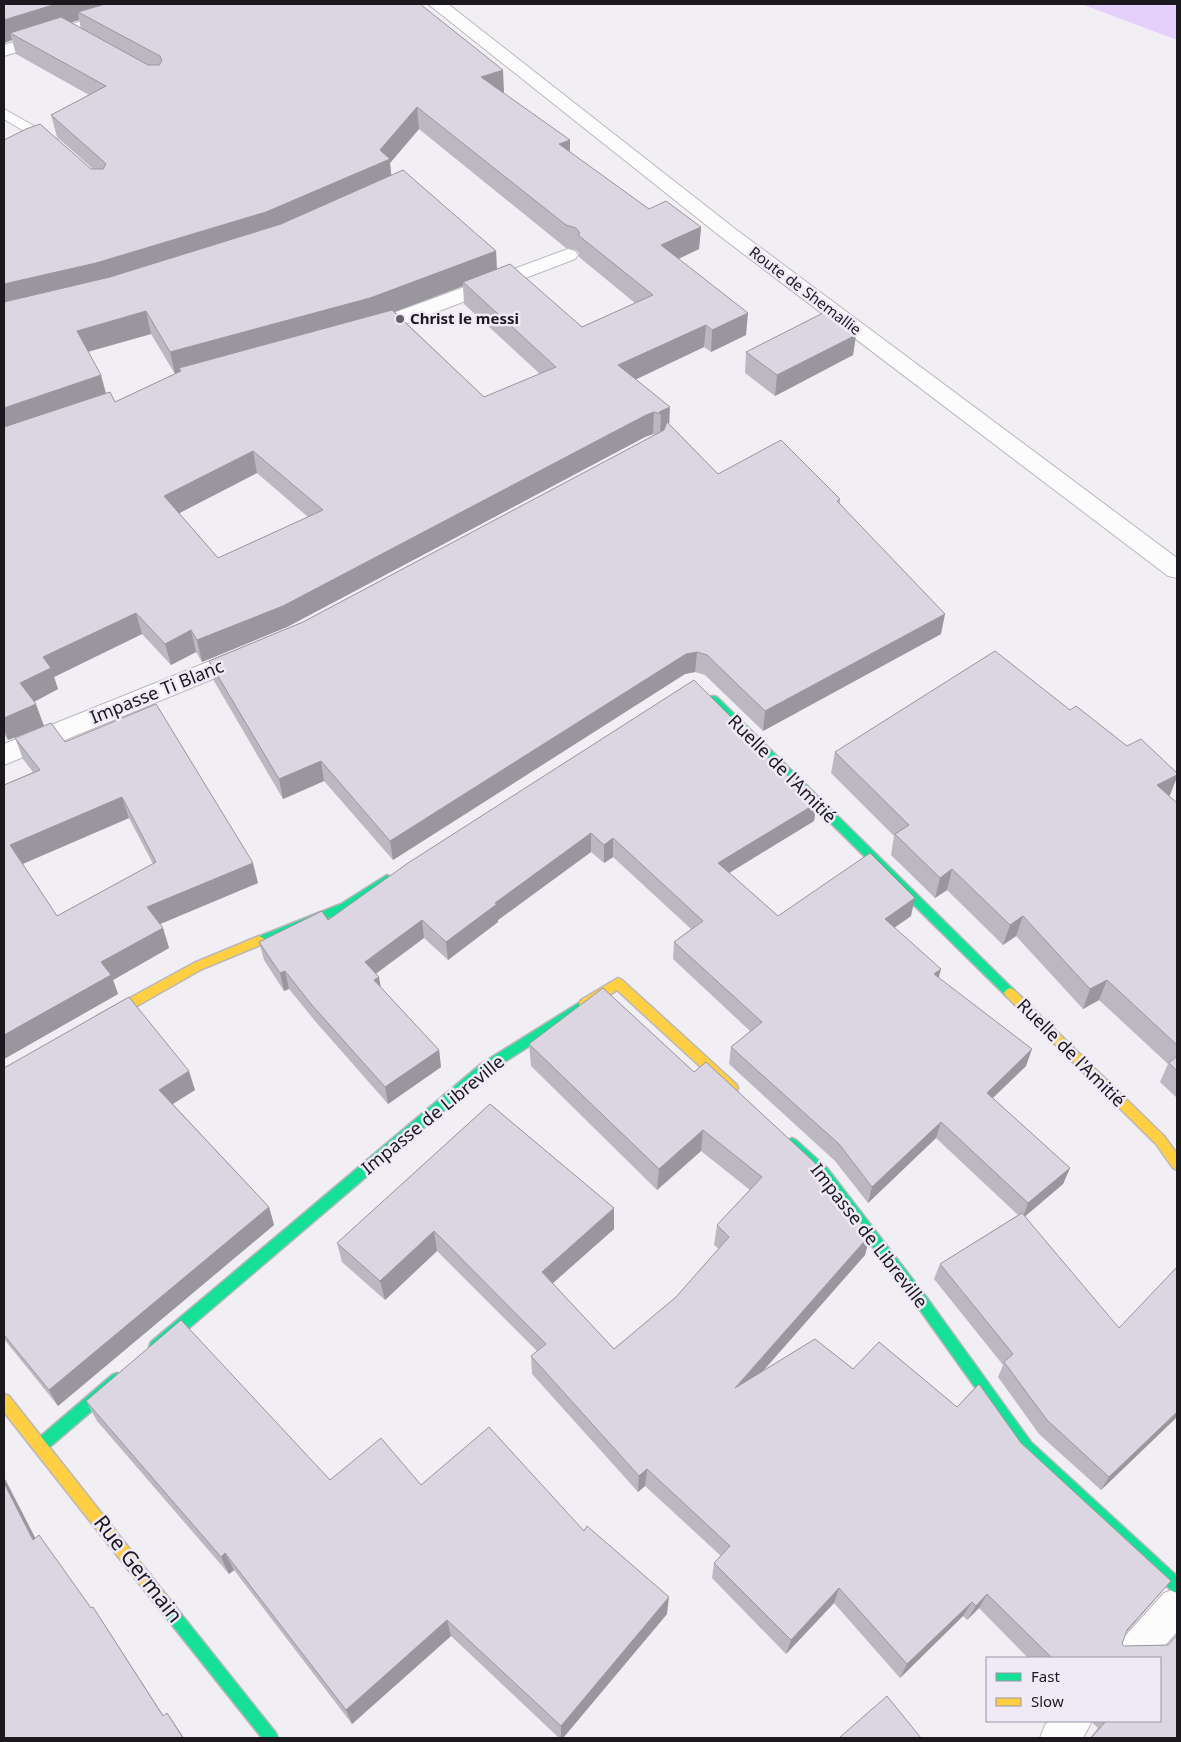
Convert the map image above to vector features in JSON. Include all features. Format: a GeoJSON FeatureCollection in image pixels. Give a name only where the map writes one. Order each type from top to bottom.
{"type":"FeatureCollection","features":[{"type":"Feature","properties":{"kind":"street"},"geometry":{"type":"LineString","coordinates":[[4,51],[74,35],[154,4]]}},
{"type":"Feature","properties":{"kind":"street","name":"Route de Shemallie"},"geometry":{"type":"LineString","coordinates":[[438,4],[727,232],[1177,570]]}},
{"type":"Feature","properties":{"kind":"street"},"geometry":{"type":"LineString","coordinates":[[343,337],[381,327],[568,255]]}},
{"type":"Feature","properties":{"kind":"street","name":"Impasse Ti Blanc"},"geometry":{"type":"LineString","coordinates":[[4,755],[270,646]]}},
{"type":"Feature","properties":{"kind":"street","name":"Ruelle de l'Amitié"},"geometry":{"type":"LineString","coordinates":[[702,690],[1160,1140],[1177,1164]]}},
{"type":"Feature","properties":{"kind":"street"},"geometry":{"type":"LineString","coordinates":[[88,1027],[198,966],[345,907],[395,875]]}},
{"type":"Feature","properties":{"kind":"street","name":"Impasse de Libreville"},"geometry":{"type":"LineString","coordinates":[[146,1356],[485,1068],[618,983],[742,1098]]}},
{"type":"Feature","properties":{"kind":"street","name":"Impasse de Libreville"},"geometry":{"type":"LineString","coordinates":[[786,1138],[823,1172],[922,1302],[1026,1447],[1177,1586]]}},
{"type":"Feature","properties":{"kind":"street"},"geometry":{"type":"LineString","coordinates":[[40,1446],[123,1375]]}},
{"type":"Feature","properties":{"kind":"street","name":"Rue Germain"},"geometry":{"type":"LineString","coordinates":[[4,1401],[271,1738]]}},
{"type":"Feature","properties":{"kind":"street"},"geometry":{"type":"LineString","coordinates":[[1131,1657],[1177,1606]]}},
{"type":"Feature","properties":{"kind":"street"},"geometry":{"type":"LineString","coordinates":[[1058,1738],[1073,1722]]}},
{"type":"Feature","properties":{"kind":"lane"},"geometry":{"type":"LineString","coordinates":[[4,113],[48,139],[62,151]]}},
{"type":"Feature","properties":{"kind":"lane"},"geometry":{"type":"LineString","coordinates":[[30,145],[48,139]]}},
{"type":"Feature","properties":{"kind":"shaded area"},"geometry":{"type":"Polygon","coordinates":[[[1081,4],[1177,4],[1177,40],[1081,4]]]}},
{"type":"Feature","properties":{"kind":"building"},"geometry":{"type":"Polygon","coordinates":[[[4,4],[56,4],[4,20],[4,4]]]}},
{"type":"Feature","properties":{"kind":"building"},"geometry":{"type":"Polygon","coordinates":[[[105,4],[420,4],[503,70],[481,77],[570,140],[559,144],[649,209],[666,201],[701,227],[661,245],[748,313],[712,330],[706,325],[618,365],[670,407],[659,412],[661,414],[654,412],[646,415],[283,606],[197,640],[191,630],[165,644],[136,613],[43,657],[51,668],[20,683],[36,704],[4,718],[4,427],[110,392],[115,402],[181,371],[179,368],[392,310],[484,397],[556,367],[463,282],[510,264],[582,327],[653,295],[578,235],[580,233],[576,228],[566,225],[417,107],[380,150],[390,159],[266,212],[96,263],[4,284],[4,140],[40,124],[91,169],[103,169],[106,164],[51,115],[106,86],[10,33],[61,17],[148,65],[159,65],[162,61],[160,56],[78,12],[105,4]],[[253,451],[164,496],[218,558],[323,510],[253,451]]]}},
{"type":"Feature","properties":{"kind":"building"},"geometry":{"type":"Polygon","coordinates":[[[403,170],[496,251],[370,298],[170,352],[146,311],[77,331],[101,375],[4,408],[4,302],[110,277],[281,224],[403,170]]]}},
{"type":"Feature","properties":{"kind":"building"},"geometry":{"type":"Polygon","coordinates":[[[825,312],[856,335],[777,375],[746,352],[825,312]]]}},
{"type":"Feature","properties":{"kind":"building"},"geometry":{"type":"Polygon","coordinates":[[[667,422],[718,474],[781,440],[840,499],[837,501],[945,614],[765,711],[707,655],[697,652],[686,654],[390,841],[321,761],[279,779],[209,661],[303,622],[664,430],[667,422]]]}},
{"type":"Feature","properties":{"kind":"building"},"geometry":{"type":"Polygon","coordinates":[[[995,651],[1070,710],[1076,706],[1127,746],[1141,739],[1177,773],[1177,775],[1157,785],[1177,803],[1177,1045],[1107,980],[1090,989],[1023,916],[1010,925],[952,869],[940,878],[895,834],[909,825],[835,752],[995,651]]]}},
{"type":"Feature","properties":{"kind":"building"},"geometry":{"type":"Polygon","coordinates":[[[694,680],[740,726],[736,728],[817,803],[718,863],[778,916],[870,853],[915,898],[885,919],[941,969],[934,974],[1032,1049],[987,1093],[1070,1168],[1028,1203],[941,1122],[872,1187],[839,1144],[731,1047],[762,1022],[674,942],[703,921],[613,838],[604,845],[591,833],[495,903],[497,904],[446,942],[422,920],[365,962],[379,977],[374,980],[439,1050],[385,1087],[311,1004],[285,971],[280,973],[259,942],[322,911],[328,920],[408,863],[694,680]]]}},
{"type":"Feature","properties":{"kind":"building"},"geometry":{"type":"Polygon","coordinates":[[[156,704],[253,863],[147,907],[163,928],[101,962],[111,975],[4,1035],[4,785],[40,770],[15,738],[51,723],[65,742],[156,704]],[[122,797],[10,845],[57,916],[156,862],[122,797]]]}},
{"type":"Feature","properties":{"kind":"building"},"geometry":{"type":"Polygon","coordinates":[[[603,988],[694,1072],[706,1062],[815,1163],[848,1206],[844,1210],[862,1224],[870,1235],[735,1388],[815,1339],[853,1369],[879,1342],[957,1407],[979,1384],[1021,1443],[1171,1581],[1127,1630],[1122,1644],[1124,1646],[1168,1645],[1177,1635],[1177,1738],[1091,1738],[1105,1722],[1161,1722],[1161,1657],[1051,1657],[987,1594],[976,1606],[972,1602],[907,1664],[839,1588],[791,1640],[714,1563],[730,1546],[647,1469],[639,1476],[531,1356],[546,1344],[434,1231],[380,1281],[337,1243],[490,1104],[614,1208],[542,1272],[614,1349],[676,1297],[729,1237],[717,1225],[762,1177],[703,1130],[659,1169],[529,1044],[603,988]]]}},
{"type":"Feature","properties":{"kind":"building"},"geometry":{"type":"Polygon","coordinates":[[[129,997],[189,1071],[159,1090],[269,1207],[49,1390],[4,1335],[4,1068],[129,997]]]}},
{"type":"Feature","properties":{"kind":"building"},"geometry":{"type":"Polygon","coordinates":[[[1177,1056],[1177,1071],[1169,1063],[1177,1056]]]}},
{"type":"Feature","properties":{"kind":"building"},"geometry":{"type":"Polygon","coordinates":[[[1022,1213],[1119,1328],[1177,1267],[1177,1412],[1109,1477],[1047,1420],[1004,1362],[1013,1354],[940,1264],[1022,1213]]]}},
{"type":"Feature","properties":{"kind":"building"},"geometry":{"type":"Polygon","coordinates":[[[181,1320],[330,1480],[381,1438],[421,1485],[489,1427],[584,1531],[587,1526],[669,1597],[561,1726],[447,1620],[346,1710],[225,1553],[221,1557],[86,1401],[181,1320]]]}},
{"type":"Feature","properties":{"kind":"building"},"geometry":{"type":"Polygon","coordinates":[[[4,1483],[33,1540],[39,1535],[91,1608],[93,1607],[163,1716],[167,1713],[183,1738],[4,1738],[4,1483]]]}},
{"type":"Feature","properties":{"kind":"building"},"geometry":{"type":"Polygon","coordinates":[[[887,1696],[921,1738],[839,1738],[887,1696]]]}},
{"type":"Feature","properties":{"kind":"traffic: fast"},"geometry":{"type":"LineString","coordinates":[[713,700],[1010,993]]}},
{"type":"Feature","properties":{"kind":"traffic: fast"},"geometry":{"type":"LineString","coordinates":[[259,941],[345,907],[387,880]]}},
{"type":"Feature","properties":{"kind":"traffic: fast"},"geometry":{"type":"LineString","coordinates":[[156,1347],[485,1068],[585,1004]]}},
{"type":"Feature","properties":{"kind":"traffic: fast"},"geometry":{"type":"LineString","coordinates":[[792,1144],[823,1172],[922,1302],[1026,1447],[1177,1586]]}},
{"type":"Feature","properties":{"kind":"traffic: fast"},"geometry":{"type":"LineString","coordinates":[[40,1446],[117,1380]]}},
{"type":"Feature","properties":{"kind":"traffic: fast"},"geometry":{"type":"LineString","coordinates":[[165,1605],[271,1738]]}},
{"type":"Feature","properties":{"kind":"traffic: slow"},"geometry":{"type":"LineString","coordinates":[[101,1020],[198,966],[259,941]]}},
{"type":"Feature","properties":{"kind":"traffic: slow"},"geometry":{"type":"LineString","coordinates":[[585,1004],[618,983],[732,1088]]}},
{"type":"Feature","properties":{"kind":"traffic: slow"},"geometry":{"type":"LineString","coordinates":[[1010,993],[1160,1140],[1177,1164]]}},
{"type":"Feature","properties":{"kind":"traffic: slow"},"geometry":{"type":"LineString","coordinates":[[4,1401],[165,1605]]}},
{"type":"Feature","properties":{"kind":"place","name":"Christ le messi"},"geometry":{"type":"Point","coordinates":[400,319]}}]}
